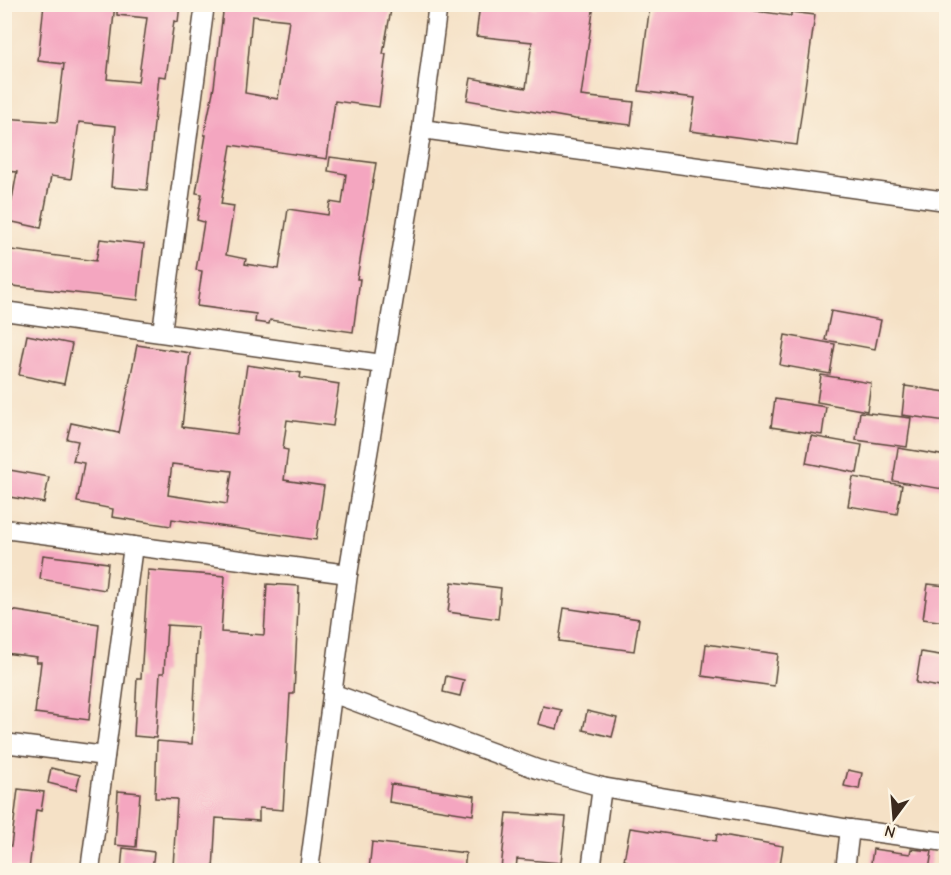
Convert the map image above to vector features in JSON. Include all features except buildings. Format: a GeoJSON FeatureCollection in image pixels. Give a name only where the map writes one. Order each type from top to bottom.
{"type":"FeatureCollection","features":[{"type":"Feature","properties":{"kind":"street"},"geometry":{"type":"LineString","coordinates":[[162,332],[206,4]]}},
{"type":"Feature","properties":{"kind":"street"},"geometry":{"type":"LineString","coordinates":[[309,870],[348,574],[422,129],[438,4]]}},
{"type":"Feature","properties":{"kind":"street"},"geometry":{"type":"LineString","coordinates":[[422,129],[946,201]]}},
{"type":"Feature","properties":{"kind":"street"},"geometry":{"type":"LineString","coordinates":[[4,310],[382,364]]}},
{"type":"Feature","properties":{"kind":"street"},"geometry":{"type":"LineString","coordinates":[[4,529],[348,574]]}},
{"type":"Feature","properties":{"kind":"street"},"geometry":{"type":"LineString","coordinates":[[90,870],[133,546]]}},
{"type":"Feature","properties":{"kind":"street"},"geometry":{"type":"LineString","coordinates":[[332,693],[537,769],[602,787],[850,829],[946,842]]}},
{"type":"Feature","properties":{"kind":"street"},"geometry":{"type":"LineString","coordinates":[[4,743],[105,756]]}},
{"type":"Feature","properties":{"kind":"street"},"geometry":{"type":"LineString","coordinates":[[591,870],[602,787]]}},
{"type":"Feature","properties":{"kind":"street"},"geometry":{"type":"LineString","coordinates":[[845,870],[850,829]]}}]}
